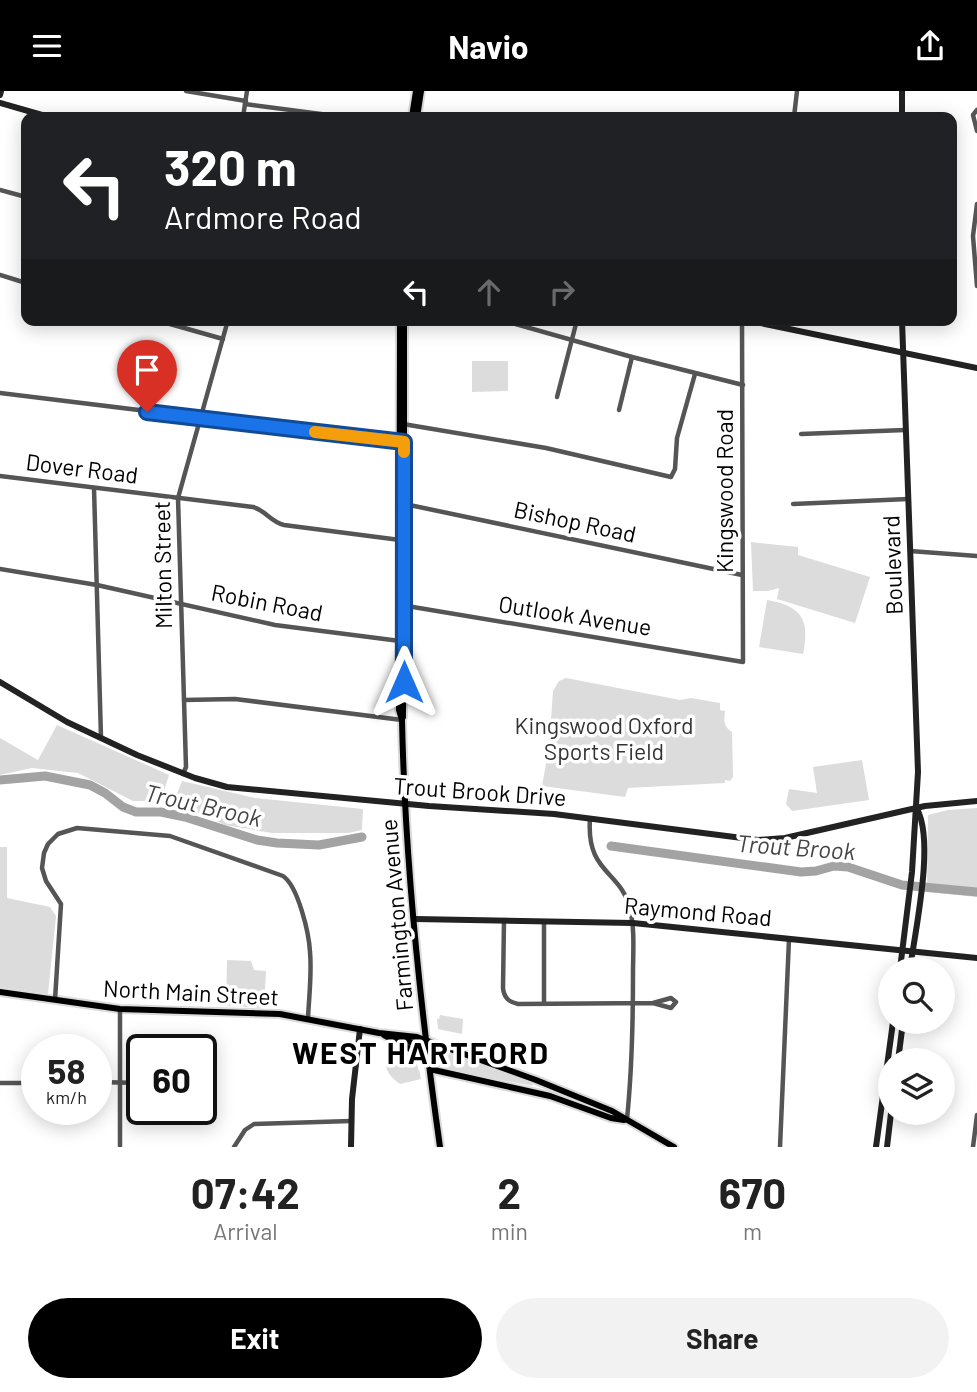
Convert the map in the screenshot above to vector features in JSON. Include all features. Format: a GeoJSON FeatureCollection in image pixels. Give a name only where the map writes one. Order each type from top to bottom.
{"type":"FeatureCollection","features":[{"type":"Feature","properties":{"kind":"main road"},"geometry":{"type":"LineString","coordinates":[[416,112],[418,91]]}},
{"type":"Feature","properties":{"kind":"main road"},"geometry":{"type":"LineString","coordinates":[[902,91],[902,112]]}},
{"type":"Feature","properties":{"kind":"main road"},"geometry":{"type":"LineString","coordinates":[[0,103],[31,112]]}},
{"type":"Feature","properties":{"kind":"main road","name":"Farmington Avenue"},"geometry":{"type":"LineString","coordinates":[[402,326],[402,659],[399,710],[402,720],[405,803],[426,1040],[440,1147]]}},
{"type":"Feature","properties":{"kind":"main road"},"geometry":{"type":"LineString","coordinates":[[774,326],[977,368]]}},
{"type":"Feature","properties":{"kind":"main road","name":"Boulevard"},"geometry":{"type":"LineString","coordinates":[[901,957],[913,868],[918,735],[902,326]]}},
{"type":"Feature","properties":{"kind":"main road","name":"Trout Brook Drive"},"geometry":{"type":"LineString","coordinates":[[0,682],[67,722],[101,738],[183,774],[239,788],[590,818],[725,837],[771,839],[917,808],[977,801]]}},
{"type":"Feature","properties":{"kind":"main road","name":"Boulevard"},"geometry":{"type":"LineString","coordinates":[[911,957],[923,874],[922,817],[917,808]]}},
{"type":"Feature","properties":{"kind":"main road"},"geometry":{"type":"LineString","coordinates":[[913,868],[923,864]]}},
{"type":"Feature","properties":{"kind":"main road","name":"Raymond Road"},"geometry":{"type":"LineString","coordinates":[[415,919],[633,923],[977,958]]}},
{"type":"Feature","properties":{"kind":"main road","name":"North Main Street"},"geometry":{"type":"LineString","coordinates":[[0,992],[120,1009],[243,1011],[308,1018],[426,1040],[536,1080],[612,1111],[626,1120]]}},
{"type":"Feature","properties":{"kind":"main road"},"geometry":{"type":"LineString","coordinates":[[351,1147],[360,1029]]}},
{"type":"Feature","properties":{"kind":"main road","name":"North Main Street"},"geometry":{"type":"LineString","coordinates":[[379,1033],[414,1051],[430,1067]]}},
{"type":"Feature","properties":{"kind":"main road"},"geometry":{"type":"LineString","coordinates":[[899,1048],[901,1034]]}},
{"type":"Feature","properties":{"kind":"main road"},"geometry":{"type":"LineString","coordinates":[[430,1067],[534,1091],[611,1118],[626,1120],[674,1147]]}},
{"type":"Feature","properties":{"kind":"main road"},"geometry":{"type":"LineString","coordinates":[[876,1147],[879,1125]]}},
{"type":"Feature","properties":{"kind":"main road"},"geometry":{"type":"LineString","coordinates":[[887,1147],[890,1125]]}},
{"type":"Feature","properties":{"kind":"street"},"geometry":{"type":"LineString","coordinates":[[186,91],[309,112]]}},
{"type":"Feature","properties":{"kind":"street"},"geometry":{"type":"LineString","coordinates":[[244,112],[247,91]]}},
{"type":"Feature","properties":{"kind":"street"},"geometry":{"type":"LineString","coordinates":[[795,112],[797,91]]}},
{"type":"Feature","properties":{"kind":"street"},"geometry":{"type":"LineString","coordinates":[[977,110],[973,115],[977,131]]}},
{"type":"Feature","properties":{"kind":"street"},"geometry":{"type":"LineString","coordinates":[[0,190],[21,196]]}},
{"type":"Feature","properties":{"kind":"street"},"geometry":{"type":"LineString","coordinates":[[977,204],[973,236],[977,286]]}},
{"type":"Feature","properties":{"kind":"street"},"geometry":{"type":"LineString","coordinates":[[0,275],[21,281]]}},
{"type":"Feature","properties":{"kind":"street"},"geometry":{"type":"LineString","coordinates":[[177,326],[223,339]]}},
{"type":"Feature","properties":{"kind":"street","name":"Milton Street"},"geometry":{"type":"LineString","coordinates":[[183,774],[186,767],[178,498],[226,326]]}},
{"type":"Feature","properties":{"kind":"street"},"geometry":{"type":"LineString","coordinates":[[522,326],[743,385]]}},
{"type":"Feature","properties":{"kind":"street"},"geometry":{"type":"LineString","coordinates":[[557,397],[576,326]]}},
{"type":"Feature","properties":{"kind":"street","name":"Kingswood Road"},"geometry":{"type":"LineString","coordinates":[[743,662],[744,326]]}},
{"type":"Feature","properties":{"kind":"street"},"geometry":{"type":"LineString","coordinates":[[619,410],[632,357]]}},
{"type":"Feature","properties":{"kind":"street"},"geometry":{"type":"LineString","coordinates":[[402,423],[546,448],[671,477],[675,469],[677,438],[695,374]]}},
{"type":"Feature","properties":{"kind":"street"},"geometry":{"type":"LineString","coordinates":[[0,393],[402,442]]}},
{"type":"Feature","properties":{"kind":"street"},"geometry":{"type":"LineString","coordinates":[[801,435],[905,431]]}},
{"type":"Feature","properties":{"kind":"street","name":"Dover Road"},"geometry":{"type":"LineString","coordinates":[[0,476],[258,508],[272,520],[284,525],[402,541]]}},
{"type":"Feature","properties":{"kind":"street"},"geometry":{"type":"LineString","coordinates":[[94,488],[101,738]]}},
{"type":"Feature","properties":{"kind":"street"},"geometry":{"type":"LineString","coordinates":[[793,504],[908,499]]}},
{"type":"Feature","properties":{"kind":"street","name":"Bishop Road"},"geometry":{"type":"LineString","coordinates":[[402,503],[742,575]]}},
{"type":"Feature","properties":{"kind":"street"},"geometry":{"type":"LineString","coordinates":[[910,551],[977,556]]}},
{"type":"Feature","properties":{"kind":"street","name":"Robin Road"},"geometry":{"type":"LineString","coordinates":[[0,569],[97,585],[275,625],[402,642]]}},
{"type":"Feature","properties":{"kind":"street","name":"Outlook Avenue"},"geometry":{"type":"LineString","coordinates":[[402,605],[743,662]]}},
{"type":"Feature","properties":{"kind":"street"},"geometry":{"type":"LineString","coordinates":[[184,700],[235,699],[402,720]]}},
{"type":"Feature","properties":{"kind":"street"},"geometry":{"type":"LineString","coordinates":[[590,818],[593,853],[603,870],[626,896],[633,923],[632,1071],[626,1120]]}},
{"type":"Feature","properties":{"kind":"street"},"geometry":{"type":"LineString","coordinates":[[55,1000],[62,911],[58,897],[46,881],[42,868],[48,844],[58,834],[77,828],[142,832],[170,836],[283,876],[290,882],[310,950],[308,1018]]}},
{"type":"Feature","properties":{"kind":"street"},"geometry":{"type":"LineString","coordinates":[[504,919],[505,996],[511,1002],[653,1003]]}},
{"type":"Feature","properties":{"kind":"street"},"geometry":{"type":"LineString","coordinates":[[544,921],[544,1003]]}},
{"type":"Feature","properties":{"kind":"street"},"geometry":{"type":"LineString","coordinates":[[780,1147],[789,938]]}},
{"type":"Feature","properties":{"kind":"street"},"geometry":{"type":"LineString","coordinates":[[120,1009],[120,1147]]}},
{"type":"Feature","properties":{"kind":"street"},"geometry":{"type":"LineString","coordinates":[[112,1082],[126,1082]]}},
{"type":"Feature","properties":{"kind":"street"},"geometry":{"type":"LineString","coordinates":[[0,1083],[21,1083]]}},
{"type":"Feature","properties":{"kind":"street"},"geometry":{"type":"LineString","coordinates":[[973,1147],[977,1115]]}},
{"type":"Feature","properties":{"kind":"street"},"geometry":{"type":"LineString","coordinates":[[234,1147],[244,1130],[254,1123],[351,1121]]}},
{"type":"Feature","properties":{"kind":"green space"},"geometry":{"type":"Polygon","coordinates":[[[472,361],[508,361],[508,391],[472,392],[472,361]]]}},
{"type":"Feature","properties":{"kind":"green space"},"geometry":{"type":"Polygon","coordinates":[[[751,542],[798,547],[798,555],[870,577],[855,623],[777,599],[779,588],[753,591],[751,542]]]}},
{"type":"Feature","properties":{"kind":"green space"},"geometry":{"type":"Polygon","coordinates":[[[767,600],[788,606],[801,617],[805,632],[803,654],[759,647],[767,600]]]}},
{"type":"Feature","properties":{"kind":"green space","name":"Kingswood Oxford Sports Field"},"geometry":{"type":"Polygon","coordinates":[[[566,678],[680,700],[691,698],[720,703],[720,710],[725,711],[726,725],[732,732],[733,777],[730,781],[725,780],[725,783],[628,788],[625,797],[542,786],[549,747],[553,691],[559,681],[566,678]]]}},
{"type":"Feature","properties":{"kind":"green space"},"geometry":{"type":"Polygon","coordinates":[[[57,725],[169,775],[161,801],[133,801],[78,773],[32,768],[0,775],[0,738],[38,760],[57,725]]]}},
{"type":"Feature","properties":{"kind":"green space"},"geometry":{"type":"Polygon","coordinates":[[[862,760],[869,800],[792,811],[786,804],[789,789],[817,793],[813,767],[862,760]]]}},
{"type":"Feature","properties":{"kind":"green space"},"geometry":{"type":"Polygon","coordinates":[[[182,781],[255,798],[363,809],[362,830],[348,833],[272,833],[225,825],[174,801],[182,781]]]}},
{"type":"Feature","properties":{"kind":"green space"},"geometry":{"type":"Polygon","coordinates":[[[977,808],[977,897],[927,892],[928,815],[948,810],[977,808]]]}},
{"type":"Feature","properties":{"kind":"green space"},"geometry":{"type":"Polygon","coordinates":[[[0,847],[7,847],[7,898],[50,907],[56,916],[48,994],[0,987],[0,847]]]}},
{"type":"Feature","properties":{"kind":"green space"},"geometry":{"type":"Polygon","coordinates":[[[227,960],[251,961],[254,970],[266,971],[264,1008],[226,1006],[227,960]]]}},
{"type":"Feature","properties":{"kind":"green space"},"geometry":{"type":"Polygon","coordinates":[[[440,1015],[463,1019],[462,1034],[438,1029],[437,1019],[440,1015]]]}},
{"type":"Feature","properties":{"kind":"green space"},"geometry":{"type":"Polygon","coordinates":[[[391,1044],[412,1056],[421,1079],[400,1084],[390,1075],[386,1063],[391,1044]]]}},
{"type":"Feature","properties":{"kind":"green space"},"geometry":{"type":"Polygon","coordinates":[[[437,1050],[531,1082],[533,1086],[443,1069],[438,1066],[437,1050]]]}},
{"type":"Feature","properties":{"kind":"waterway","name":"Trout Brook"},"geometry":{"type":"LineString","coordinates":[[0,780],[45,776],[90,785],[123,807],[136,812],[161,812],[185,817],[257,840],[319,845],[362,837]]}},
{"type":"Feature","properties":{"kind":"waterway","name":"Trout Brook"},"geometry":{"type":"LineString","coordinates":[[611,846],[801,872],[834,866],[848,867],[902,885],[977,892]]}},
{"type":"Feature","properties":{"kind":"slow traffic"},"geometry":{"type":"LineString","coordinates":[[315,432],[404,442],[404,452]]}},
{"type":"Feature","properties":{"kind":"district","name":"WEST HARTFORD"},"geometry":{"type":"Point","coordinates":[421,1054]}},
{"type":"Feature","properties":{"kind":"route"},"geometry":{"type":"LineString","coordinates":[[147,412],[404,442],[404,682]]}}]}
